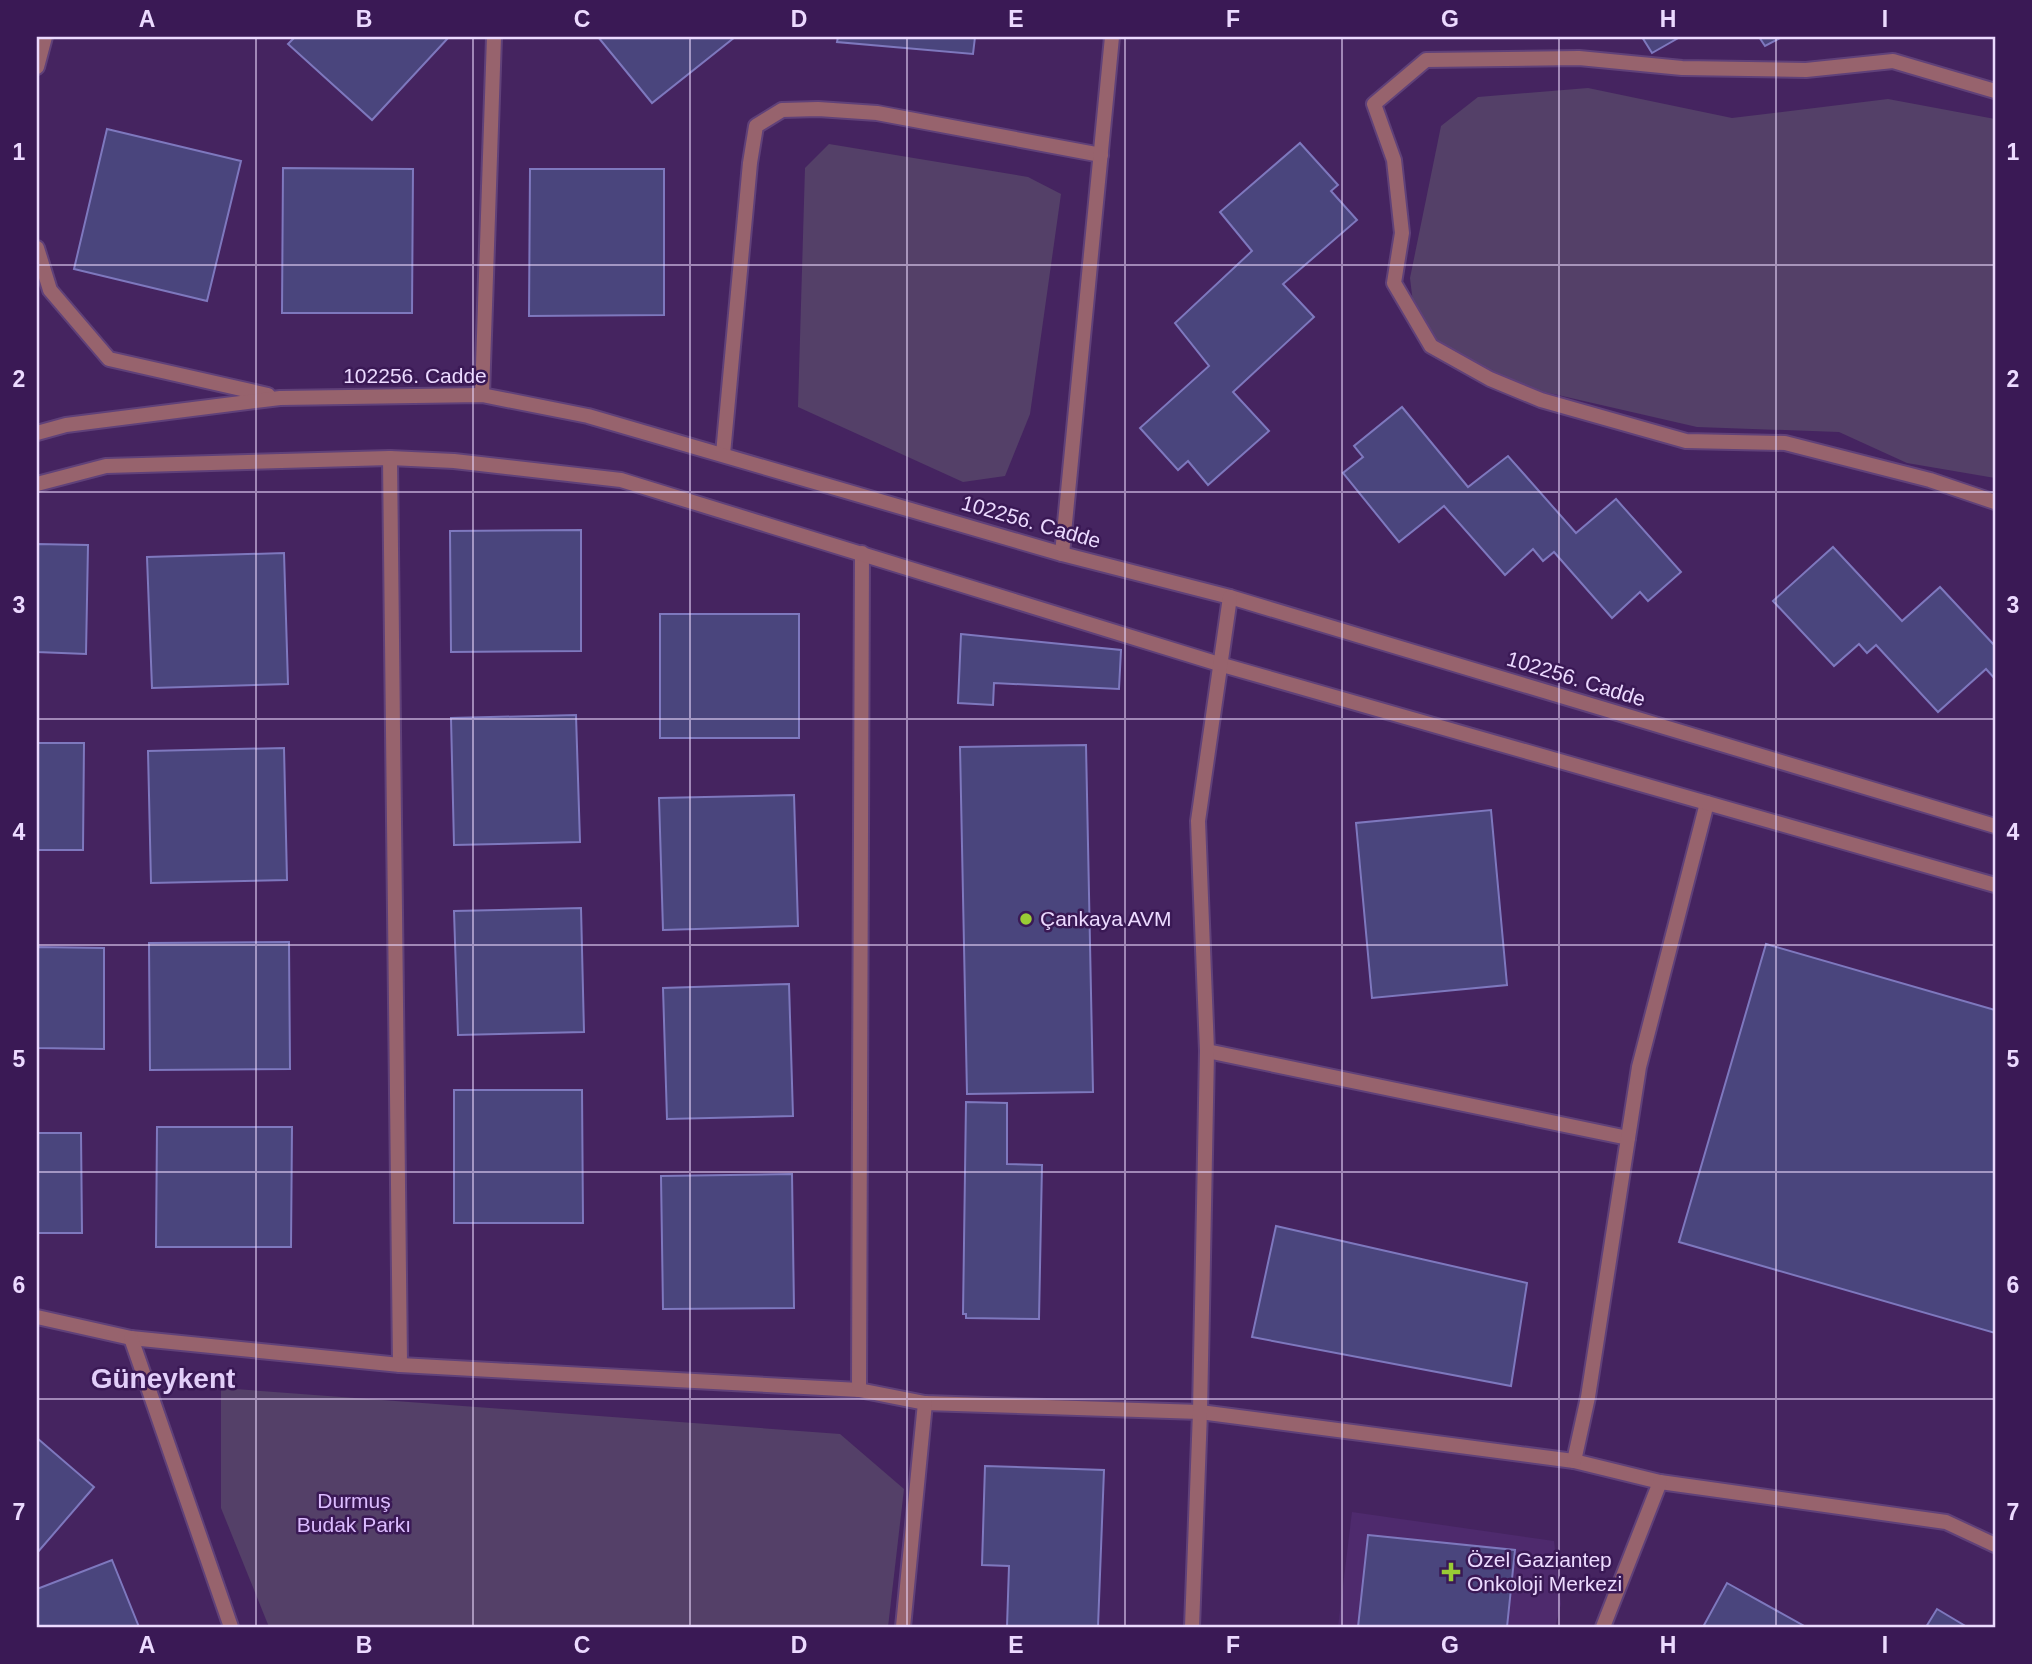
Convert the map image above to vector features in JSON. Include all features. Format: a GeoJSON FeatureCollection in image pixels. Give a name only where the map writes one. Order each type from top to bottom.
{"type":"FeatureCollection","features":[{"type":"Feature","properties":{"kind":"street"},"geometry":{"type":"LineString","coordinates":[[37,62],[44,37]]}},
{"type":"Feature","properties":{"kind":"street"},"geometry":{"type":"LineString","coordinates":[[482,395],[494,37]]}},
{"type":"Feature","properties":{"kind":"street"},"geometry":{"type":"LineString","coordinates":[[1062,554],[1112,37]]}},
{"type":"Feature","properties":{"kind":"street"},"geometry":{"type":"LineString","coordinates":[[1995,91],[1893,61],[1806,70],[1682,68],[1579,58],[1426,60],[1374,104],[1394,160],[1402,233],[1394,283],[1431,346],[1490,379],[1541,400],[1686,441],[1785,443],[1930,480],[1995,502]]}},
{"type":"Feature","properties":{"kind":"street"},"geometry":{"type":"LineString","coordinates":[[723,454],[750,163],[756,125],[782,110],[818,109],[877,113],[1101,155]]}},
{"type":"Feature","properties":{"kind":"street"},"geometry":{"type":"LineString","coordinates":[[37,248],[50,290],[109,359],[280,398]]}},
{"type":"Feature","properties":{"kind":"street","name":"102256. Cadde"},"geometry":{"type":"LineString","coordinates":[[37,433],[66,425],[280,398],[482,395],[587,416],[1062,554],[1230,597],[1995,826]]}},
{"type":"Feature","properties":{"kind":"street"},"geometry":{"type":"LineString","coordinates":[[37,484],[106,466],[390,458],[454,461],[621,481],[1219,664],[1995,885]]}},
{"type":"Feature","properties":{"kind":"street"},"geometry":{"type":"LineString","coordinates":[[390,458],[400,1365]]}},
{"type":"Feature","properties":{"kind":"street"},"geometry":{"type":"LineString","coordinates":[[859,1391],[862,553]]}},
{"type":"Feature","properties":{"kind":"street"},"geometry":{"type":"LineString","coordinates":[[1192,1627],[1200,1412],[1207,1051],[1198,821],[1230,597]]}},
{"type":"Feature","properties":{"kind":"street"},"geometry":{"type":"LineString","coordinates":[[1574,1461],[1588,1397],[1639,1066],[1707,803]]}},
{"type":"Feature","properties":{"kind":"street"},"geometry":{"type":"LineString","coordinates":[[1207,1051],[1628,1138]]}},
{"type":"Feature","properties":{"kind":"street"},"geometry":{"type":"LineString","coordinates":[[37,1317],[131,1338],[400,1365],[859,1391],[925,1402],[1200,1412],[1574,1461],[1660,1482],[1946,1522],[1995,1545]]}},
{"type":"Feature","properties":{"kind":"street"},"geometry":{"type":"LineString","coordinates":[[131,1338],[231,1627]]}},
{"type":"Feature","properties":{"kind":"street"},"geometry":{"type":"LineString","coordinates":[[903,1627],[925,1402]]}},
{"type":"Feature","properties":{"kind":"street"},"geometry":{"type":"LineString","coordinates":[[1603,1627],[1660,1482]]}},
{"type":"Feature","properties":{"kind":"shaded area","name":"Özel Gaziantep Onkoloji Merkezi"},"geometry":{"type":"Polygon","coordinates":[[[1352,1512],[1554,1541],[1561,1604],[1555,1627],[1338,1627],[1352,1512]]]}},
{"type":"Feature","properties":{"kind":"green space"},"geometry":{"type":"Polygon","coordinates":[[[1588,88],[1732,118],[1888,99],[1995,119],[1995,478],[1907,463],[1839,432],[1697,427],[1484,378],[1416,328],[1410,278],[1441,126],[1478,97],[1588,88]]]}},
{"type":"Feature","properties":{"kind":"green space"},"geometry":{"type":"Polygon","coordinates":[[[829,144],[1028,177],[1061,194],[1030,414],[1005,476],[963,482],[798,407],[805,168],[829,144]]]}},
{"type":"Feature","properties":{"kind":"green space","name":"Durmuş Budak Parkı"},"geometry":{"type":"Polygon","coordinates":[[[221,1388],[840,1434],[904,1489],[888,1627],[269,1627],[221,1508],[221,1388]]]}},
{"type":"Feature","properties":{"kind":"building"},"geometry":{"type":"Polygon","coordinates":[[[295,37],[449,37],[372,120],[288,44],[295,37]]]}},
{"type":"Feature","properties":{"kind":"building"},"geometry":{"type":"Polygon","coordinates":[[[598,37],[735,37],[652,103],[598,37]]]}},
{"type":"Feature","properties":{"kind":"building"},"geometry":{"type":"Polygon","coordinates":[[[838,37],[975,37],[973,54],[837,42],[838,37]]]}},
{"type":"Feature","properties":{"kind":"building"},"geometry":{"type":"Polygon","coordinates":[[[1642,37],[1680,37],[1652,53],[1642,37]]]}},
{"type":"Feature","properties":{"kind":"building"},"geometry":{"type":"Polygon","coordinates":[[[1759,37],[1782,37],[1765,46],[1759,37]]]}},
{"type":"Feature","properties":{"kind":"building"},"geometry":{"type":"Polygon","coordinates":[[[107,129],[241,161],[207,301],[74,269],[107,129]]]}},
{"type":"Feature","properties":{"kind":"building"},"geometry":{"type":"Polygon","coordinates":[[[1300,143],[1338,185],[1331,191],[1357,220],[1283,284],[1314,317],[1233,392],[1269,431],[1208,485],[1188,461],[1178,470],[1140,428],[1209,366],[1175,323],[1252,251],[1220,212],[1300,143]]]}},
{"type":"Feature","properties":{"kind":"building"},"geometry":{"type":"Polygon","coordinates":[[[283,168],[413,169],[412,313],[282,313],[283,168]]]}},
{"type":"Feature","properties":{"kind":"building"},"geometry":{"type":"Polygon","coordinates":[[[530,169],[664,169],[664,315],[529,316],[530,169]]]}},
{"type":"Feature","properties":{"kind":"building"},"geometry":{"type":"Polygon","coordinates":[[[1402,407],[1468,487],[1508,456],[1576,533],[1616,499],[1681,572],[1648,601],[1640,592],[1612,618],[1554,552],[1543,561],[1533,549],[1505,575],[1444,506],[1399,542],[1343,473],[1363,457],[1354,446],[1402,407]]]}},
{"type":"Feature","properties":{"kind":"building"},"geometry":{"type":"Polygon","coordinates":[[[581,530],[581,651],[451,652],[450,531],[581,530]]]}},
{"type":"Feature","properties":{"kind":"building"},"geometry":{"type":"Polygon","coordinates":[[[37,544],[88,545],[86,654],[37,652],[37,544]]]}},
{"type":"Feature","properties":{"kind":"building"},"geometry":{"type":"Polygon","coordinates":[[[1833,547],[1902,621],[1940,587],[1995,646],[1995,679],[1986,669],[1938,712],[1876,645],[1867,653],[1859,644],[1834,666],[1773,601],[1833,547]]]}},
{"type":"Feature","properties":{"kind":"building"},"geometry":{"type":"Polygon","coordinates":[[[284,553],[288,684],[152,688],[147,557],[284,553]]]}},
{"type":"Feature","properties":{"kind":"building"},"geometry":{"type":"Polygon","coordinates":[[[660,614],[799,614],[799,738],[660,738],[660,614]]]}},
{"type":"Feature","properties":{"kind":"building"},"geometry":{"type":"Polygon","coordinates":[[[961,634],[1121,650],[1119,689],[994,683],[993,705],[958,703],[961,634]]]}},
{"type":"Feature","properties":{"kind":"building"},"geometry":{"type":"Polygon","coordinates":[[[576,715],[580,842],[454,845],[451,718],[576,715]]]}},
{"type":"Feature","properties":{"kind":"building"},"geometry":{"type":"Polygon","coordinates":[[[37,743],[84,743],[83,850],[37,850],[37,743]]]}},
{"type":"Feature","properties":{"kind":"building","name":"Çankaya AVM"},"geometry":{"type":"Polygon","coordinates":[[[1086,745],[1093,1092],[967,1094],[960,747],[1086,745]]]}},
{"type":"Feature","properties":{"kind":"building"},"geometry":{"type":"Polygon","coordinates":[[[284,748],[287,880],[151,883],[148,751],[284,748]]]}},
{"type":"Feature","properties":{"kind":"building"},"geometry":{"type":"Polygon","coordinates":[[[794,795],[798,926],[663,930],[659,798],[794,795]]]}},
{"type":"Feature","properties":{"kind":"building"},"geometry":{"type":"Polygon","coordinates":[[[1491,810],[1507,985],[1372,998],[1356,823],[1491,810]]]}},
{"type":"Feature","properties":{"kind":"building"},"geometry":{"type":"Polygon","coordinates":[[[581,908],[584,1032],[458,1035],[454,911],[581,908]]]}},
{"type":"Feature","properties":{"kind":"building"},"geometry":{"type":"Polygon","coordinates":[[[289,942],[290,1069],[150,1070],[149,943],[289,942]]]}},
{"type":"Feature","properties":{"kind":"building"},"geometry":{"type":"Polygon","coordinates":[[[1766,944],[1995,1010],[1995,1333],[1679,1242],[1766,944]]]}},
{"type":"Feature","properties":{"kind":"building"},"geometry":{"type":"Polygon","coordinates":[[[37,947],[104,948],[104,1049],[37,1048],[37,947]]]}},
{"type":"Feature","properties":{"kind":"building"},"geometry":{"type":"Polygon","coordinates":[[[789,984],[793,1116],[667,1119],[663,988],[789,984]]]}},
{"type":"Feature","properties":{"kind":"building"},"geometry":{"type":"Polygon","coordinates":[[[454,1090],[582,1090],[583,1223],[454,1223],[454,1090]]]}},
{"type":"Feature","properties":{"kind":"building"},"geometry":{"type":"Polygon","coordinates":[[[966,1102],[1007,1103],[1007,1164],[1042,1165],[1039,1319],[966,1318],[966,1314],[963,1314],[966,1102]]]}},
{"type":"Feature","properties":{"kind":"building"},"geometry":{"type":"Polygon","coordinates":[[[157,1127],[292,1127],[291,1247],[156,1247],[157,1127]]]}},
{"type":"Feature","properties":{"kind":"building"},"geometry":{"type":"Polygon","coordinates":[[[37,1133],[81,1133],[82,1233],[37,1233],[37,1133]]]}},
{"type":"Feature","properties":{"kind":"building"},"geometry":{"type":"Polygon","coordinates":[[[792,1174],[794,1308],[663,1309],[661,1176],[792,1174]]]}},
{"type":"Feature","properties":{"kind":"building"},"geometry":{"type":"Polygon","coordinates":[[[1276,1226],[1527,1283],[1511,1386],[1252,1337],[1276,1226]]]}},
{"type":"Feature","properties":{"kind":"building"},"geometry":{"type":"Polygon","coordinates":[[[37,1438],[94,1487],[37,1553],[37,1438]]]}},
{"type":"Feature","properties":{"kind":"building"},"geometry":{"type":"Polygon","coordinates":[[[985,1466],[1104,1470],[1098,1627],[1007,1627],[1009,1566],[982,1565],[985,1466]]]}},
{"type":"Feature","properties":{"kind":"building"},"geometry":{"type":"Polygon","coordinates":[[[1368,1535],[1515,1550],[1507,1627],[1358,1627],[1368,1535]]]}},
{"type":"Feature","properties":{"kind":"building"},"geometry":{"type":"Polygon","coordinates":[[[112,1560],[139,1627],[37,1627],[37,1589],[112,1560]]]}},
{"type":"Feature","properties":{"kind":"building"},"geometry":{"type":"Polygon","coordinates":[[[1727,1583],[1806,1627],[1703,1627],[1727,1583]]]}},
{"type":"Feature","properties":{"kind":"building"},"geometry":{"type":"Polygon","coordinates":[[[1937,1609],[1967,1627],[1926,1627],[1937,1609]]]}},
{"type":"Feature","properties":{"kind":"place","name":"Çankaya AVM"},"geometry":{"type":"Point","coordinates":[1026,919]}},
{"type":"Feature","properties":{"kind":"place","name":"Özel Gaziantep Onkoloji Merkezi"},"geometry":{"type":"Point","coordinates":[1451,1572]}},
{"type":"Feature","properties":{"kind":"district","name":"Güneykent"},"geometry":{"type":"Point","coordinates":[163,1378]}}]}
